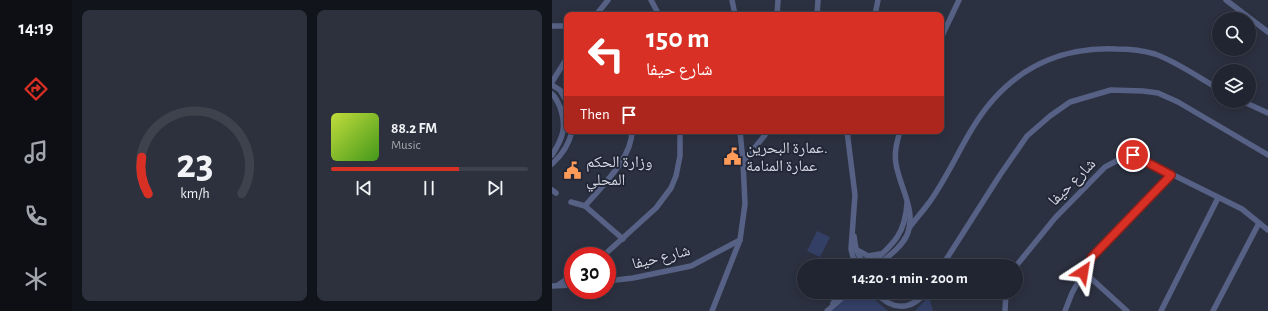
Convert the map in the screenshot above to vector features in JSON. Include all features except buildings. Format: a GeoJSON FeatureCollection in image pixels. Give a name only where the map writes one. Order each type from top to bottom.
{"type":"FeatureCollection","features":[{"type":"Feature","properties":{"kind":"street"},"geometry":{"type":"LineString","coordinates":[[599,12],[608,0]]}},
{"type":"Feature","properties":{"kind":"street"},"geometry":{"type":"LineString","coordinates":[[651,0],[657,12]]}},
{"type":"Feature","properties":{"kind":"street"},"geometry":{"type":"LineString","coordinates":[[732,0],[734,12]]}},
{"type":"Feature","properties":{"kind":"street"},"geometry":{"type":"LineString","coordinates":[[777,12],[778,0]]}},
{"type":"Feature","properties":{"kind":"street"},"geometry":{"type":"LineString","coordinates":[[817,12],[818,0]]}},
{"type":"Feature","properties":{"kind":"street"},"geometry":{"type":"LineString","coordinates":[[876,12],[878,0]]}},
{"type":"Feature","properties":{"kind":"street"},"geometry":{"type":"LineString","coordinates":[[944,32],[959,0]]}},
{"type":"Feature","properties":{"kind":"street"},"geometry":{"type":"LineString","coordinates":[[1226,0],[1268,32]]}},
{"type":"Feature","properties":{"kind":"street"},"geometry":{"type":"LineString","coordinates":[[552,26],[564,26]]}},
{"type":"Feature","properties":{"kind":"street"},"geometry":{"type":"LineString","coordinates":[[909,228],[929,204],[972,130],[992,101],[1015,78],[1038,64],[1070,52],[1100,48],[1132,49],[1155,54],[1212,85]]}},
{"type":"Feature","properties":{"kind":"street"},"geometry":{"type":"LineString","coordinates":[[552,82],[564,63]]}},
{"type":"Feature","properties":{"kind":"street"},"geometry":{"type":"LineString","coordinates":[[552,85],[560,90],[564,97]]}},
{"type":"Feature","properties":{"kind":"street"},"geometry":{"type":"LineString","coordinates":[[946,259],[1000,174],[1027,136],[1050,116],[1070,102],[1111,90],[1158,93],[1178,102],[1268,155]]}},
{"type":"Feature","properties":{"kind":"street"},"geometry":{"type":"LineString","coordinates":[[552,94],[559,104],[564,122]]}},
{"type":"Feature","properties":{"kind":"street"},"geometry":{"type":"LineString","coordinates":[[1256,107],[1268,113]]}},
{"type":"Feature","properties":{"kind":"street"},"geometry":{"type":"LineString","coordinates":[[552,155],[560,140],[564,128]]}},
{"type":"Feature","properties":{"kind":"street"},"geometry":{"type":"LineString","coordinates":[[552,164],[559,158],[570,142],[571,134]]}},
{"type":"Feature","properties":{"kind":"street"},"geometry":{"type":"LineString","coordinates":[[585,206],[616,169],[630,143],[632,134]]}},
{"type":"Feature","properties":{"kind":"street"},"geometry":{"type":"LineString","coordinates":[[614,247],[656,208],[671,188],[676,176],[680,156],[680,134]]}},
{"type":"Feature","properties":{"kind":"street"},"geometry":{"type":"LineString","coordinates":[[712,311],[740,240],[745,204],[740,134]]}},
{"type":"Feature","properties":{"kind":"street"},"geometry":{"type":"LineString","coordinates":[[743,162],[765,134]]}},
{"type":"Feature","properties":{"kind":"street"},"geometry":{"type":"LineString","coordinates":[[847,134],[855,195],[851,249],[853,257]]}},
{"type":"Feature","properties":{"kind":"street"},"geometry":{"type":"LineString","coordinates":[[886,259],[899,246],[906,236],[909,228],[911,212],[901,185],[896,164],[896,146],[899,134]]}},
{"type":"Feature","properties":{"kind":"street","name":"شارع حيفا"},"geometry":{"type":"LineString","coordinates":[[1022,259],[1055,218],[1105,167],[1124,157],[1133,155],[1242,209],[1268,230]]}},
{"type":"Feature","properties":{"kind":"street"},"geometry":{"type":"LineString","coordinates":[[1065,311],[1072,293],[1092,257],[1171,175]]}},
{"type":"Feature","properties":{"kind":"street"},"geometry":{"type":"LineString","coordinates":[[1162,311],[1218,198]]}},
{"type":"Feature","properties":{"kind":"street"},"geometry":{"type":"LineString","coordinates":[[877,259],[892,245],[903,226],[906,214],[907,199]]}},
{"type":"Feature","properties":{"kind":"street"},"geometry":{"type":"LineString","coordinates":[[571,202],[585,206],[623,239]]}},
{"type":"Feature","properties":{"kind":"street"},"geometry":{"type":"LineString","coordinates":[[1213,311],[1259,223]]}},
{"type":"Feature","properties":{"kind":"street"},"geometry":{"type":"LineString","coordinates":[[853,226],[856,249],[861,259]]}},
{"type":"Feature","properties":{"kind":"street","name":"شارع حيفا"},"geometry":{"type":"LineString","coordinates":[[616,280],[691,266],[740,240]]}},
{"type":"Feature","properties":{"kind":"street"},"geometry":{"type":"LineString","coordinates":[[856,249],[868,256],[882,254]]}},
{"type":"Feature","properties":{"kind":"street"},"geometry":{"type":"LineString","coordinates":[[1083,272],[1094,280],[1127,311]]}},
{"type":"Feature","properties":{"kind":"street"},"geometry":{"type":"LineString","coordinates":[[554,286],[564,280]]}},
{"type":"Feature","properties":{"kind":"street"},"geometry":{"type":"LineString","coordinates":[[554,286],[564,285]]}},
{"type":"Feature","properties":{"kind":"street"},"geometry":{"type":"LineString","coordinates":[[828,309],[836,299]]}},
{"type":"Feature","properties":{"kind":"street"},"geometry":{"type":"LineString","coordinates":[[828,309],[840,299]]}},
{"type":"Feature","properties":{"kind":"street"},"geometry":{"type":"LineString","coordinates":[[885,301],[895,309],[906,310],[916,306],[921,299]]}},
{"type":"Feature","properties":{"kind":"street"},"geometry":{"type":"LineString","coordinates":[[1005,311],[1006,299]]}},
{"type":"Feature","properties":{"kind":"shaded area"},"geometry":{"type":"Polygon","coordinates":[[[817,231],[830,237],[820,257],[807,251],[817,231]]]}},
{"type":"Feature","properties":{"kind":"shaded area"},"geometry":{"type":"Polygon","coordinates":[[[840,299],[875,299],[888,311],[827,311],[840,299]]]}},
{"type":"Feature","properties":{"kind":"shaded area"},"geometry":{"type":"Polygon","coordinates":[[[926,299],[930,299],[933,311],[915,311],[926,299]]]}},
{"type":"Feature","properties":{"kind":"place","name":"عمارة البحرين. عمارة المنامة"},"geometry":{"type":"Point","coordinates":[733,157]}},
{"type":"Feature","properties":{"kind":"place","name":"وزارة الحكم المحلي"},"geometry":{"type":"Point","coordinates":[573,171]}},
{"type":"Feature","properties":{"kind":"route"},"geometry":{"type":"LineString","coordinates":[[1083,272],[1092,257],[1171,175],[1133,155]]}}]}
